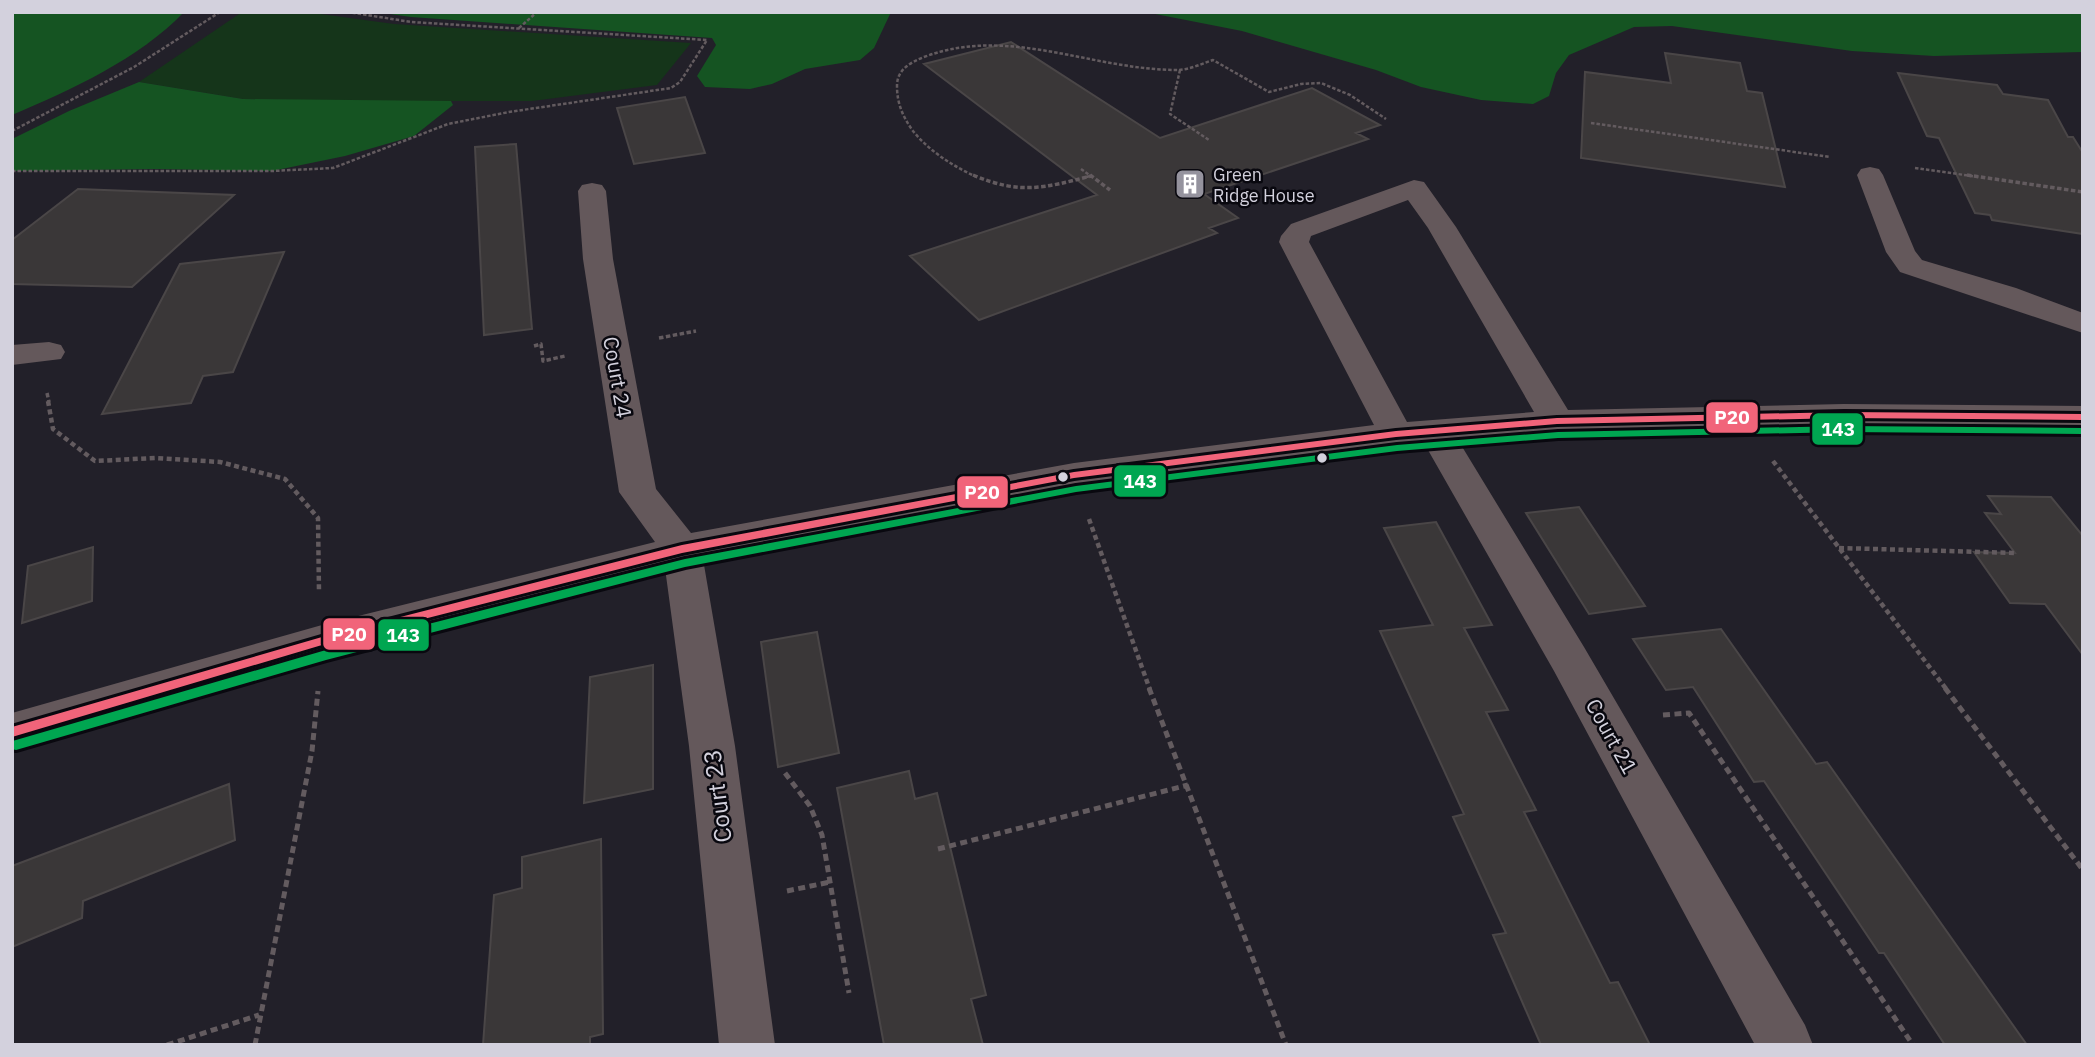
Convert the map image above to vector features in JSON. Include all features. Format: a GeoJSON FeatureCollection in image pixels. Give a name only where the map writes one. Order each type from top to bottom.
{"type":"FeatureCollection","features":[{"type":"Feature","properties":{"kind":"street"},"geometry":{"type":"LineString","coordinates":[[1870,175],[1901,252],[1911,266],[2005,295],[2083,324]]}},
{"type":"Feature","properties":{"kind":"street","name":"Court 21"},"geometry":{"type":"LineString","coordinates":[[1557,421],[1443,227],[1414,188],[1301,230],[1295,236],[1294,242],[1415,432],[1473,493],[1785,1045]]}},
{"type":"Feature","properties":{"kind":"street","name":"Court 24"},"geometry":{"type":"LineString","coordinates":[[592,191],[598,260],[638,492],[682,549]]}},
{"type":"Feature","properties":{"kind":"street"},"geometry":{"type":"LineString","coordinates":[[12,355],[49,352]]}},
{"type":"Feature","properties":{"kind":"street"},"geometry":{"type":"LineString","coordinates":[[12,732],[322,641],[682,549],[1074,475],[1415,432],[1557,421],[1739,416],[2078,423]]}},
{"type":"Feature","properties":{"kind":"street","name":"Court 23"},"geometry":{"type":"LineString","coordinates":[[682,549],[712,746],[747,1045]]}},
{"type":"Feature","properties":{"kind":"path"},"geometry":{"type":"LineString","coordinates":[[12,131],[134,67],[220,12]]}},
{"type":"Feature","properties":{"kind":"path"},"geometry":{"type":"LineString","coordinates":[[12,172],[155,169],[272,171],[333,168],[448,124],[509,112],[671,88],[680,82],[707,40],[411,22],[348,12]]}},
{"type":"Feature","properties":{"kind":"path"},"geometry":{"type":"LineString","coordinates":[[518,28],[537,12]]}},
{"type":"Feature","properties":{"kind":"path"},"geometry":{"type":"LineString","coordinates":[[1091,176],[1017,189],[971,175],[935,152],[902,117],[896,93],[898,75],[908,64],[943,51],[998,47],[1180,70],[1213,60],[1269,92],[1313,82],[1324,83],[1385,119]]}},
{"type":"Feature","properties":{"kind":"path"},"geometry":{"type":"LineString","coordinates":[[1180,70],[1170,114],[1209,140]]}},
{"type":"Feature","properties":{"kind":"path"},"geometry":{"type":"LineString","coordinates":[[1329,92],[1336,89]]}},
{"type":"Feature","properties":{"kind":"path"},"geometry":{"type":"LineString","coordinates":[[1081,169],[1110,190]]}},
{"type":"Feature","properties":{"kind":"path"},"geometry":{"type":"LineString","coordinates":[[49,352],[47,391],[53,429],[94,461],[155,458],[220,462],[285,479],[318,518],[318,600]]}},
{"type":"Feature","properties":{"kind":"path"},"geometry":{"type":"LineString","coordinates":[[1739,416],[2083,870]]}},
{"type":"Feature","properties":{"kind":"path"},"geometry":{"type":"LineString","coordinates":[[1074,475],[1134,649],[1286,1045]]}},
{"type":"Feature","properties":{"kind":"path"},"geometry":{"type":"LineString","coordinates":[[1838,548],[2017,553]]}},
{"type":"Feature","properties":{"kind":"path"},"geometry":{"type":"LineString","coordinates":[[255,1045],[312,751],[319,684]]}},
{"type":"Feature","properties":{"kind":"path"},"geometry":{"type":"LineString","coordinates":[[1603,720],[1689,713],[1913,1045]]}},
{"type":"Feature","properties":{"kind":"path"},"geometry":{"type":"LineString","coordinates":[[785,773],[810,806],[822,835],[849,993]]}},
{"type":"Feature","properties":{"kind":"path"},"geometry":{"type":"LineString","coordinates":[[938,849],[1188,785]]}},
{"type":"Feature","properties":{"kind":"path"},"geometry":{"type":"LineString","coordinates":[[167,1045],[259,1016]]}},
{"type":"Feature","properties":{"kind":"green space"},"geometry":{"type":"Polygon","coordinates":[[[12,12],[184,12],[125,59],[80,84],[12,115],[12,12]]]}},
{"type":"Feature","properties":{"kind":"green space"},"geometry":{"type":"Polygon","coordinates":[[[242,12],[306,12],[394,24],[691,43],[657,85],[532,101],[243,99],[139,82],[242,12]]]}},
{"type":"Feature","properties":{"kind":"green space"},"geometry":{"type":"Polygon","coordinates":[[[376,12],[891,12],[874,48],[860,60],[805,69],[772,84],[750,89],[705,87],[697,76],[716,45],[712,38],[411,17],[376,12]]]}},
{"type":"Feature","properties":{"kind":"green space"},"geometry":{"type":"Polygon","coordinates":[[[1145,12],[2083,12],[2083,52],[1934,56],[1852,51],[1672,26],[1634,27],[1569,55],[1556,73],[1549,96],[1533,104],[1481,100],[1421,87],[1376,70],[1242,31],[1145,12]]]}},
{"type":"Feature","properties":{"kind":"green space"},"geometry":{"type":"Polygon","coordinates":[[[139,82],[243,99],[451,101],[453,105],[414,136],[345,156],[272,171],[12,171],[12,139],[69,111],[139,82]]]}},
{"type":"Feature","properties":{"kind":"building","name":"Green Ridge House"},"geometry":{"type":"Polygon","coordinates":[[[1011,42],[1160,138],[1312,88],[1380,125],[1356,133],[1368,139],[1204,194],[1238,218],[1209,228],[1217,233],[979,320],[910,256],[1097,195],[924,64],[1011,42]]]}},
{"type":"Feature","properties":{"kind":"building"},"geometry":{"type":"Polygon","coordinates":[[[1665,53],[1740,63],[1747,91],[1762,93],[1785,187],[1581,158],[1585,72],[1671,83],[1665,53]]]}},
{"type":"Feature","properties":{"kind":"building"},"geometry":{"type":"Polygon","coordinates":[[[1898,73],[1997,85],[2003,94],[2048,100],[2068,137],[2073,137],[2083,153],[2083,234],[1992,220],[1990,215],[1975,213],[1939,138],[1927,136],[1898,73]]]}},
{"type":"Feature","properties":{"kind":"building"},"geometry":{"type":"Polygon","coordinates":[[[685,97],[705,153],[634,164],[617,108],[685,97]]]}},
{"type":"Feature","properties":{"kind":"building"},"geometry":{"type":"Polygon","coordinates":[[[516,144],[532,329],[484,335],[475,147],[516,144]]]}},
{"type":"Feature","properties":{"kind":"building"},"geometry":{"type":"Polygon","coordinates":[[[78,189],[234,195],[132,287],[12,284],[12,240],[78,189]]]}},
{"type":"Feature","properties":{"kind":"building"},"geometry":{"type":"Polygon","coordinates":[[[284,252],[233,372],[203,376],[191,403],[102,414],[180,264],[284,252]]]}},
{"type":"Feature","properties":{"kind":"building"},"geometry":{"type":"Polygon","coordinates":[[[1988,496],[2051,497],[2083,536],[2083,655],[2045,604],[2010,603],[1974,552],[2015,553],[1985,513],[2001,514],[1988,496]]]}},
{"type":"Feature","properties":{"kind":"building"},"geometry":{"type":"Polygon","coordinates":[[[1579,507],[1645,606],[1589,614],[1526,513],[1579,507]]]}},
{"type":"Feature","properties":{"kind":"building"},"geometry":{"type":"Polygon","coordinates":[[[1436,522],[1492,625],[1464,628],[1508,710],[1486,712],[1536,810],[1524,812],[1610,983],[1618,982],[1650,1045],[1541,1045],[1493,935],[1506,933],[1453,817],[1464,814],[1380,631],[1433,625],[1384,528],[1436,522]]]}},
{"type":"Feature","properties":{"kind":"building"},"geometry":{"type":"Polygon","coordinates":[[[93,547],[92,601],[22,623],[28,566],[93,547]]]}},
{"type":"Feature","properties":{"kind":"building"},"geometry":{"type":"Polygon","coordinates":[[[1721,629],[1816,764],[1827,762],[2027,1045],[1945,1045],[1884,953],[1879,953],[1764,781],[1754,782],[1693,687],[1666,690],[1633,639],[1721,629]]]}},
{"type":"Feature","properties":{"kind":"building"},"geometry":{"type":"Polygon","coordinates":[[[817,632],[839,753],[778,767],[761,642],[817,632]]]}},
{"type":"Feature","properties":{"kind":"building"},"geometry":{"type":"Polygon","coordinates":[[[653,665],[653,789],[584,803],[590,677],[653,665]]]}},
{"type":"Feature","properties":{"kind":"building"},"geometry":{"type":"Polygon","coordinates":[[[909,771],[915,799],[937,793],[986,995],[971,999],[983,1045],[884,1045],[837,788],[909,771]]]}},
{"type":"Feature","properties":{"kind":"building"},"geometry":{"type":"Polygon","coordinates":[[[229,784],[235,840],[83,901],[82,918],[12,947],[12,866],[229,784]]]}},
{"type":"Feature","properties":{"kind":"building"},"geometry":{"type":"Polygon","coordinates":[[[601,839],[603,1034],[590,1037],[590,1045],[483,1045],[494,895],[522,888],[522,857],[601,839]]]}},
{"type":"Feature","properties":{"kind":"transit line","name":"P20"},"geometry":{"type":"LineString","coordinates":[[12,732],[322,641],[682,549],[1074,475],[1396,434],[1557,421],[1844,415],[2083,417]]}},
{"type":"Feature","properties":{"kind":"transit line","name":"143"},"geometry":{"type":"LineString","coordinates":[[16,745],[326,655],[685,563],[1076,489],[1397,448],[1558,435],[1844,429],[2083,431]]}},
{"type":"Feature","properties":{"kind":"place","name":"Green Ridge House"},"geometry":{"type":"Point","coordinates":[1190,184]}}]}
